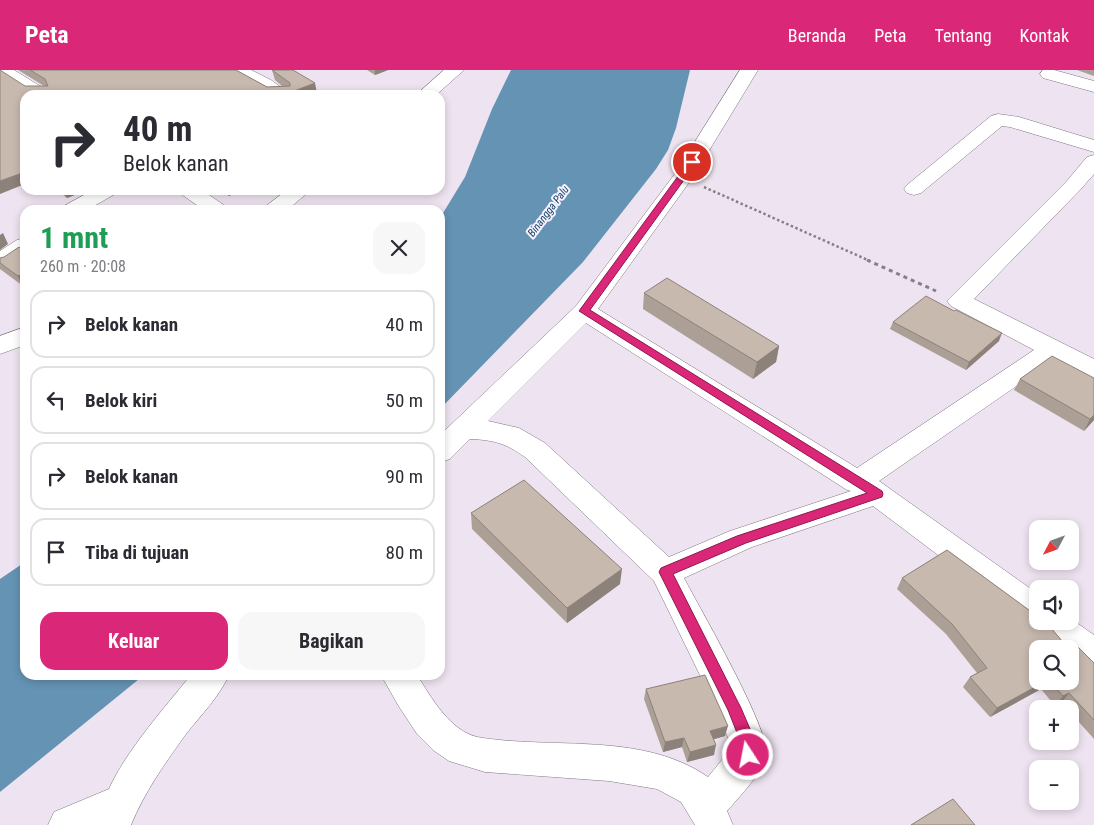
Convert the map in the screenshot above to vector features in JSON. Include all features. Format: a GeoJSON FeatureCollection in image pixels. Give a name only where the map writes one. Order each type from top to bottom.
{"type":"FeatureCollection","features":[{"type":"Feature","properties":{"kind":"street"},"geometry":{"type":"LineString","coordinates":[[2,70],[34,90]]}},
{"type":"Feature","properties":{"kind":"street"},"geometry":{"type":"LineString","coordinates":[[237,70],[274,90]]}},
{"type":"Feature","properties":{"kind":"street"},"geometry":{"type":"LineString","coordinates":[[430,90],[455,70]]}},
{"type":"Feature","properties":{"kind":"street"},"geometry":{"type":"LineString","coordinates":[[445,447],[584,311],[683,177],[749,70]]}},
{"type":"Feature","properties":{"kind":"street"},"geometry":{"type":"LineString","coordinates":[[1050,74],[1094,87]]}},
{"type":"Feature","properties":{"kind":"street"},"geometry":{"type":"LineString","coordinates":[[914,190],[998,120],[1012,121],[1094,146]]}},
{"type":"Feature","properties":{"kind":"street"},"geometry":{"type":"LineString","coordinates":[[1094,161],[1074,186],[959,301],[1094,370]]}},
{"type":"Feature","properties":{"kind":"street"},"geometry":{"type":"LineString","coordinates":[[80,205],[99,195]]}},
{"type":"Feature","properties":{"kind":"street"},"geometry":{"type":"LineString","coordinates":[[196,195],[210,205]]}},
{"type":"Feature","properties":{"kind":"street"},"geometry":{"type":"LineString","coordinates":[[280,205],[294,195]]}},
{"type":"Feature","properties":{"kind":"street"},"geometry":{"type":"LineString","coordinates":[[0,260],[20,248]]}},
{"type":"Feature","properties":{"kind":"street"},"geometry":{"type":"LineString","coordinates":[[584,311],[867,488],[1029,605]]}},
{"type":"Feature","properties":{"kind":"street"},"geometry":{"type":"LineString","coordinates":[[0,346],[20,337]]}},
{"type":"Feature","properties":{"kind":"street"},"geometry":{"type":"LineString","coordinates":[[665,572],[867,488],[1053,349]]}},
{"type":"Feature","properties":{"kind":"street"},"geometry":{"type":"LineString","coordinates":[[464,430],[491,431],[517,437],[535,450],[665,572],[734,708],[748,743],[748,755],[710,816]]}},
{"type":"Feature","properties":{"kind":"street"},"geometry":{"type":"LineString","coordinates":[[1062,630],[1094,654]]}},
{"type":"Feature","properties":{"kind":"street"},"geometry":{"type":"LineString","coordinates":[[66,825],[117,813],[128,788],[173,724],[208,680]]}},
{"type":"Feature","properties":{"kind":"street"},"geometry":{"type":"LineString","coordinates":[[401,680],[431,725],[454,744],[468,752],[625,766],[669,775],[696,790],[710,816]]}},
{"type":"Feature","properties":{"kind":"path"},"geometry":{"type":"LineString","coordinates":[[683,177],[959,301]]}},
{"type":"Feature","properties":{"kind":"water","name":"Binangga Palu"},"geometry":{"type":"Polygon","coordinates":[[[511,70],[690,70],[676,128],[668,150],[656,169],[583,262],[445,404],[445,210],[465,177],[492,109],[511,70]]]}},
{"type":"Feature","properties":{"kind":"water"},"geometry":{"type":"Polygon","coordinates":[[[20,565],[20,680],[138,680],[0,792],[0,579],[20,565]]]}},
{"type":"Feature","properties":{"kind":"building"},"geometry":{"type":"Polygon","coordinates":[[[0,70],[25,86],[48,86],[45,79],[30,70],[236,70],[267,87],[290,86],[290,83],[272,70],[293,70],[315,83],[297,90],[20,90],[20,174],[0,181],[0,70]]]}},
{"type":"Feature","properties":{"kind":"building"},"geometry":{"type":"Polygon","coordinates":[[[20,248],[20,275],[18,276],[0,263],[0,258],[20,248]]]}},
{"type":"Feature","properties":{"kind":"building"},"geometry":{"type":"Polygon","coordinates":[[[667,278],[779,346],[757,362],[644,293],[667,278]]]}},
{"type":"Feature","properties":{"kind":"building"},"geometry":{"type":"Polygon","coordinates":[[[926,296],[1002,333],[969,362],[893,322],[926,296]]]}},
{"type":"Feature","properties":{"kind":"building"},"geometry":{"type":"Polygon","coordinates":[[[1052,356],[1094,378],[1094,415],[1090,419],[1020,379],[1052,356]]]}},
{"type":"Feature","properties":{"kind":"building"},"geometry":{"type":"Polygon","coordinates":[[[524,480],[622,569],[567,608],[471,513],[524,480]]]}},
{"type":"Feature","properties":{"kind":"building"},"geometry":{"type":"Polygon","coordinates":[[[947,550],[1029,610],[1029,630],[1053,630],[1061,640],[1029,640],[1030,690],[997,708],[970,677],[987,668],[952,624],[902,578],[947,550]]]}},
{"type":"Feature","properties":{"kind":"building"},"geometry":{"type":"Polygon","coordinates":[[[1079,648],[1094,663],[1094,720],[1079,704],[1079,700],[1075,700],[1069,693],[1063,696],[1058,690],[1079,690],[1079,648]]]}},
{"type":"Feature","properties":{"kind":"building"},"geometry":{"type":"Polygon","coordinates":[[[705,675],[728,726],[710,731],[716,745],[690,752],[684,738],[665,742],[646,689],[705,675]]]}},
{"type":"Feature","properties":{"kind":"building"},"geometry":{"type":"Polygon","coordinates":[[[953,799],[975,825],[911,825],[953,799]]]}},
{"type":"Feature","properties":{"kind":"route"},"geometry":{"type":"LineString","coordinates":[[692,162],[683,177],[584,311],[878,494],[742,539],[693,562],[665,572],[734,708],[748,743],[748,755]]}}]}
